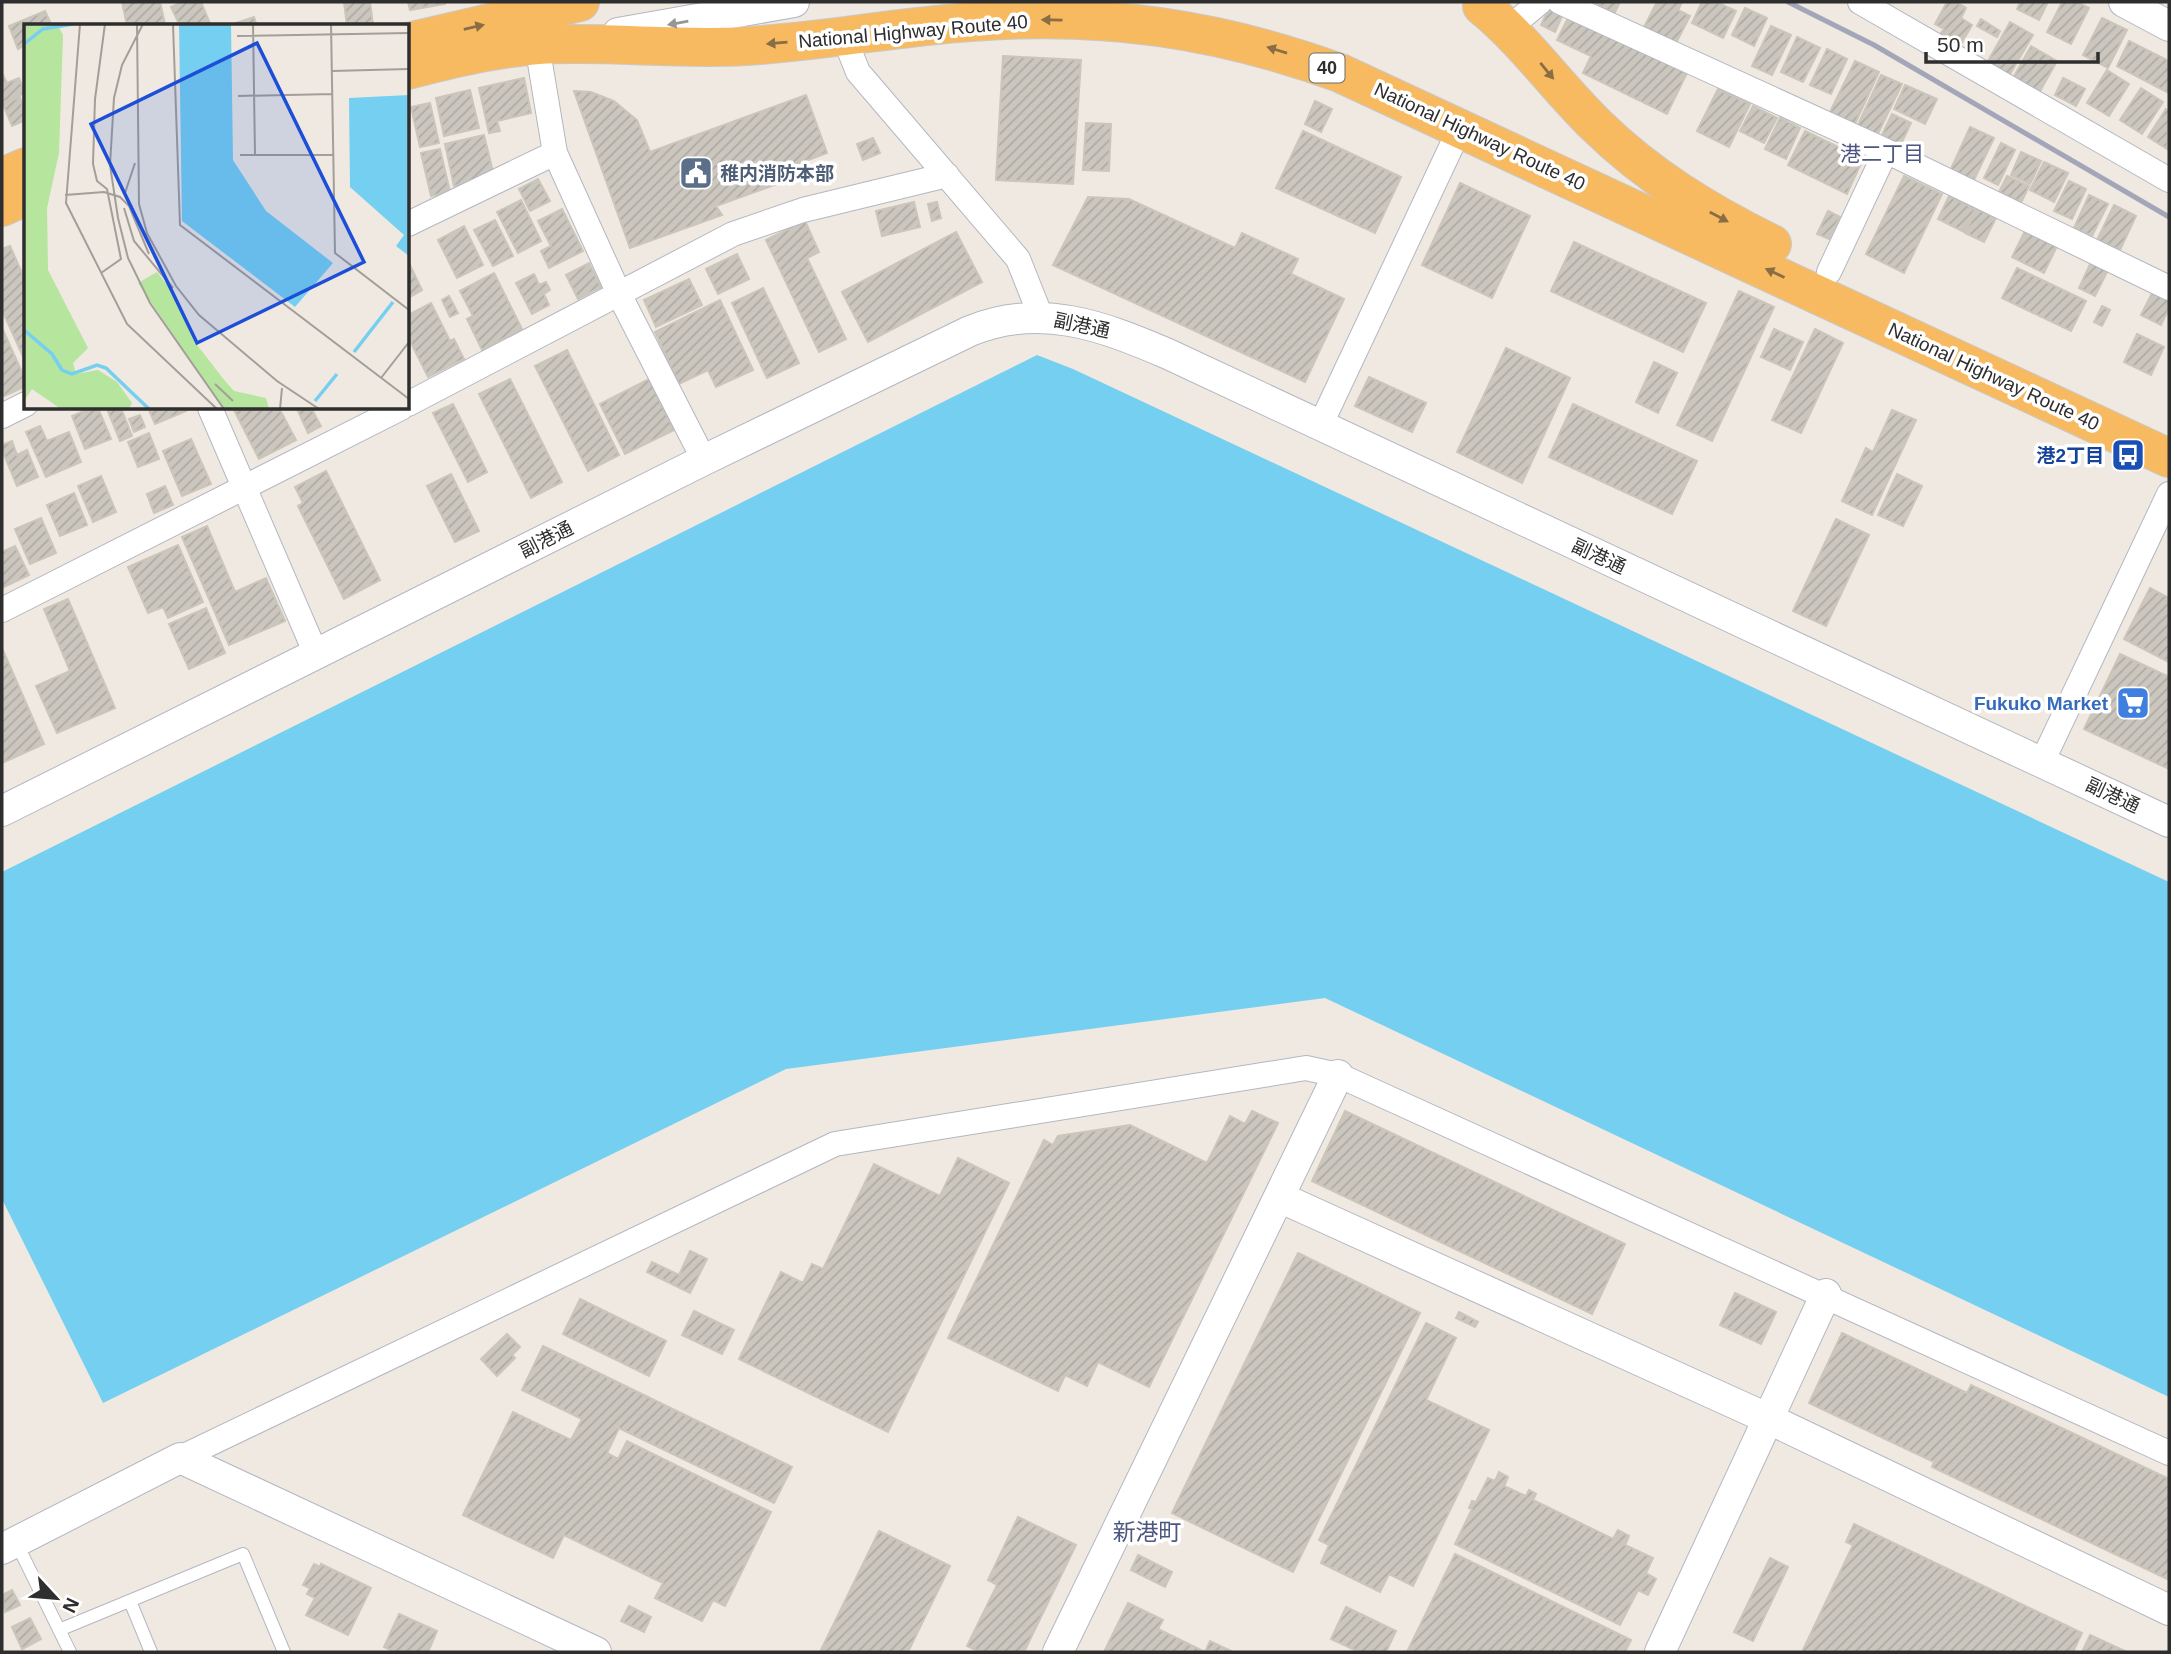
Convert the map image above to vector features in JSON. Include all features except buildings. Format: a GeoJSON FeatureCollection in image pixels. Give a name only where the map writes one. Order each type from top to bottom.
{"type":"FeatureCollection","features":[{"type":"Feature","properties":{"kind":"highway"},"geometry":{"type":"LineString","coordinates":[[410,42],[566,6]]}},
{"type":"Feature","properties":{"kind":"highway","name":"National Highway Route 40"},"geometry":{"type":"LineString","coordinates":[[1495,17],[1566,95],[1632,159],[1712,214],[2169,432]]}},
{"type":"Feature","properties":{"kind":"highway","name":"National Highway Route 40"},"geometry":{"type":"LineString","coordinates":[[410,70],[537,45],[744,46],[972,21],[1079,20],[1151,23],[1217,35],[1279,50],[1340,72],[2169,458]]}},
{"type":"Feature","properties":{"kind":"highway"},"geometry":{"type":"LineString","coordinates":[[2,176],[24,168]]}},
{"type":"Feature","properties":{"kind":"highway"},"geometry":{"type":"LineString","coordinates":[[2,207],[24,197]]}},
{"type":"Feature","properties":{"kind":"street"},"geometry":{"type":"LineString","coordinates":[[566,6],[602,2]]}},
{"type":"Feature","properties":{"kind":"street"},"geometry":{"type":"LineString","coordinates":[[704,460],[620,296],[555,153],[537,45],[794,2]]}},
{"type":"Feature","properties":{"kind":"street"},"geometry":{"type":"LineString","coordinates":[[1495,17],[1540,2]]}},
{"type":"Feature","properties":{"kind":"street"},"geometry":{"type":"LineString","coordinates":[[1560,2],[1885,151],[2169,288]]}},
{"type":"Feature","properties":{"kind":"street"},"geometry":{"type":"LineString","coordinates":[[1860,2],[2169,180]]}},
{"type":"Feature","properties":{"kind":"street"},"geometry":{"type":"LineString","coordinates":[[2124,2],[2169,26]]}},
{"type":"Feature","properties":{"kind":"street"},"geometry":{"type":"LineString","coordinates":[[844,37],[858,72],[1018,259],[1041,317]]}},
{"type":"Feature","properties":{"kind":"street"},"geometry":{"type":"LineString","coordinates":[[1320,426],[1461,127]]}},
{"type":"Feature","properties":{"kind":"street"},"geometry":{"type":"LineString","coordinates":[[1829,272],[1885,151]]}},
{"type":"Feature","properties":{"kind":"street"},"geometry":{"type":"LineString","coordinates":[[410,223],[555,153]]}},
{"type":"Feature","properties":{"kind":"street"},"geometry":{"type":"LineString","coordinates":[[410,403],[620,296],[733,234],[803,210],[947,175]]}},
{"type":"Feature","properties":{"kind":"street","name":"副港通"},"geometry":{"type":"LineString","coordinates":[[2,811],[704,460],[970,331],[993,321],[1062,317],[1127,337],[2169,822]]}},
{"type":"Feature","properties":{"kind":"street"},"geometry":{"type":"LineString","coordinates":[[2,416],[24,405]]}},
{"type":"Feature","properties":{"kind":"street"},"geometry":{"type":"LineString","coordinates":[[211,410],[316,654]]}},
{"type":"Feature","properties":{"kind":"street"},"geometry":{"type":"LineString","coordinates":[[2,610],[397,410]]}},
{"type":"Feature","properties":{"kind":"street"},"geometry":{"type":"LineString","coordinates":[[2042,762],[2169,494]]}},
{"type":"Feature","properties":{"kind":"street"},"geometry":{"type":"LineString","coordinates":[[9,1545],[180,1458],[835,1144],[1306,1068],[1338,1075],[1826,1294],[2169,1453]]}},
{"type":"Feature","properties":{"kind":"street"},"geometry":{"type":"LineString","coordinates":[[1058,1652],[1338,1075]]}},
{"type":"Feature","properties":{"kind":"street"},"geometry":{"type":"LineString","coordinates":[[1279,1197],[1769,1419],[2169,1610]]}},
{"type":"Feature","properties":{"kind":"street"},"geometry":{"type":"LineString","coordinates":[[1660,1652],[1826,1294]]}},
{"type":"Feature","properties":{"kind":"street"},"geometry":{"type":"LineString","coordinates":[[180,1458],[596,1652]]}},
{"type":"Feature","properties":{"kind":"lane"},"geometry":{"type":"LineString","coordinates":[[9,1545],[70,1652]]}},
{"type":"Feature","properties":{"kind":"lane"},"geometry":{"type":"LineString","coordinates":[[59,1630],[243,1553],[284,1652]]}},
{"type":"Feature","properties":{"kind":"lane"},"geometry":{"type":"LineString","coordinates":[[130,1601],[151,1652]]}},
{"type":"Feature","properties":{"kind":"water"},"geometry":{"type":"Polygon","coordinates":[[[1037,355],[1073,369],[2169,882],[2169,1397],[1325,998],[786,1069],[103,1403],[2,1199],[2,872],[1037,355]]]}},
{"type":"Feature","properties":{"kind":"railway"},"geometry":{"type":"LineString","coordinates":[[1788,2],[1874,45],[2169,217]]}},
{"type":"Feature","properties":{"kind":"place","name":"稚内消防本部"},"geometry":{"type":"Point","coordinates":[696,173]}},
{"type":"Feature","properties":{"kind":"place","name":"港2丁目"},"geometry":{"type":"Point","coordinates":[2128,455]}},
{"type":"Feature","properties":{"kind":"place","name":"Fukuko Market"},"geometry":{"type":"Point","coordinates":[2133,703]}},
{"type":"Feature","properties":{"kind":"district","name":"港二丁目"},"geometry":{"type":"Point","coordinates":[1882,154]}},
{"type":"Feature","properties":{"kind":"district","name":"新港町"},"geometry":{"type":"Point","coordinates":[1147,1532]}}]}
